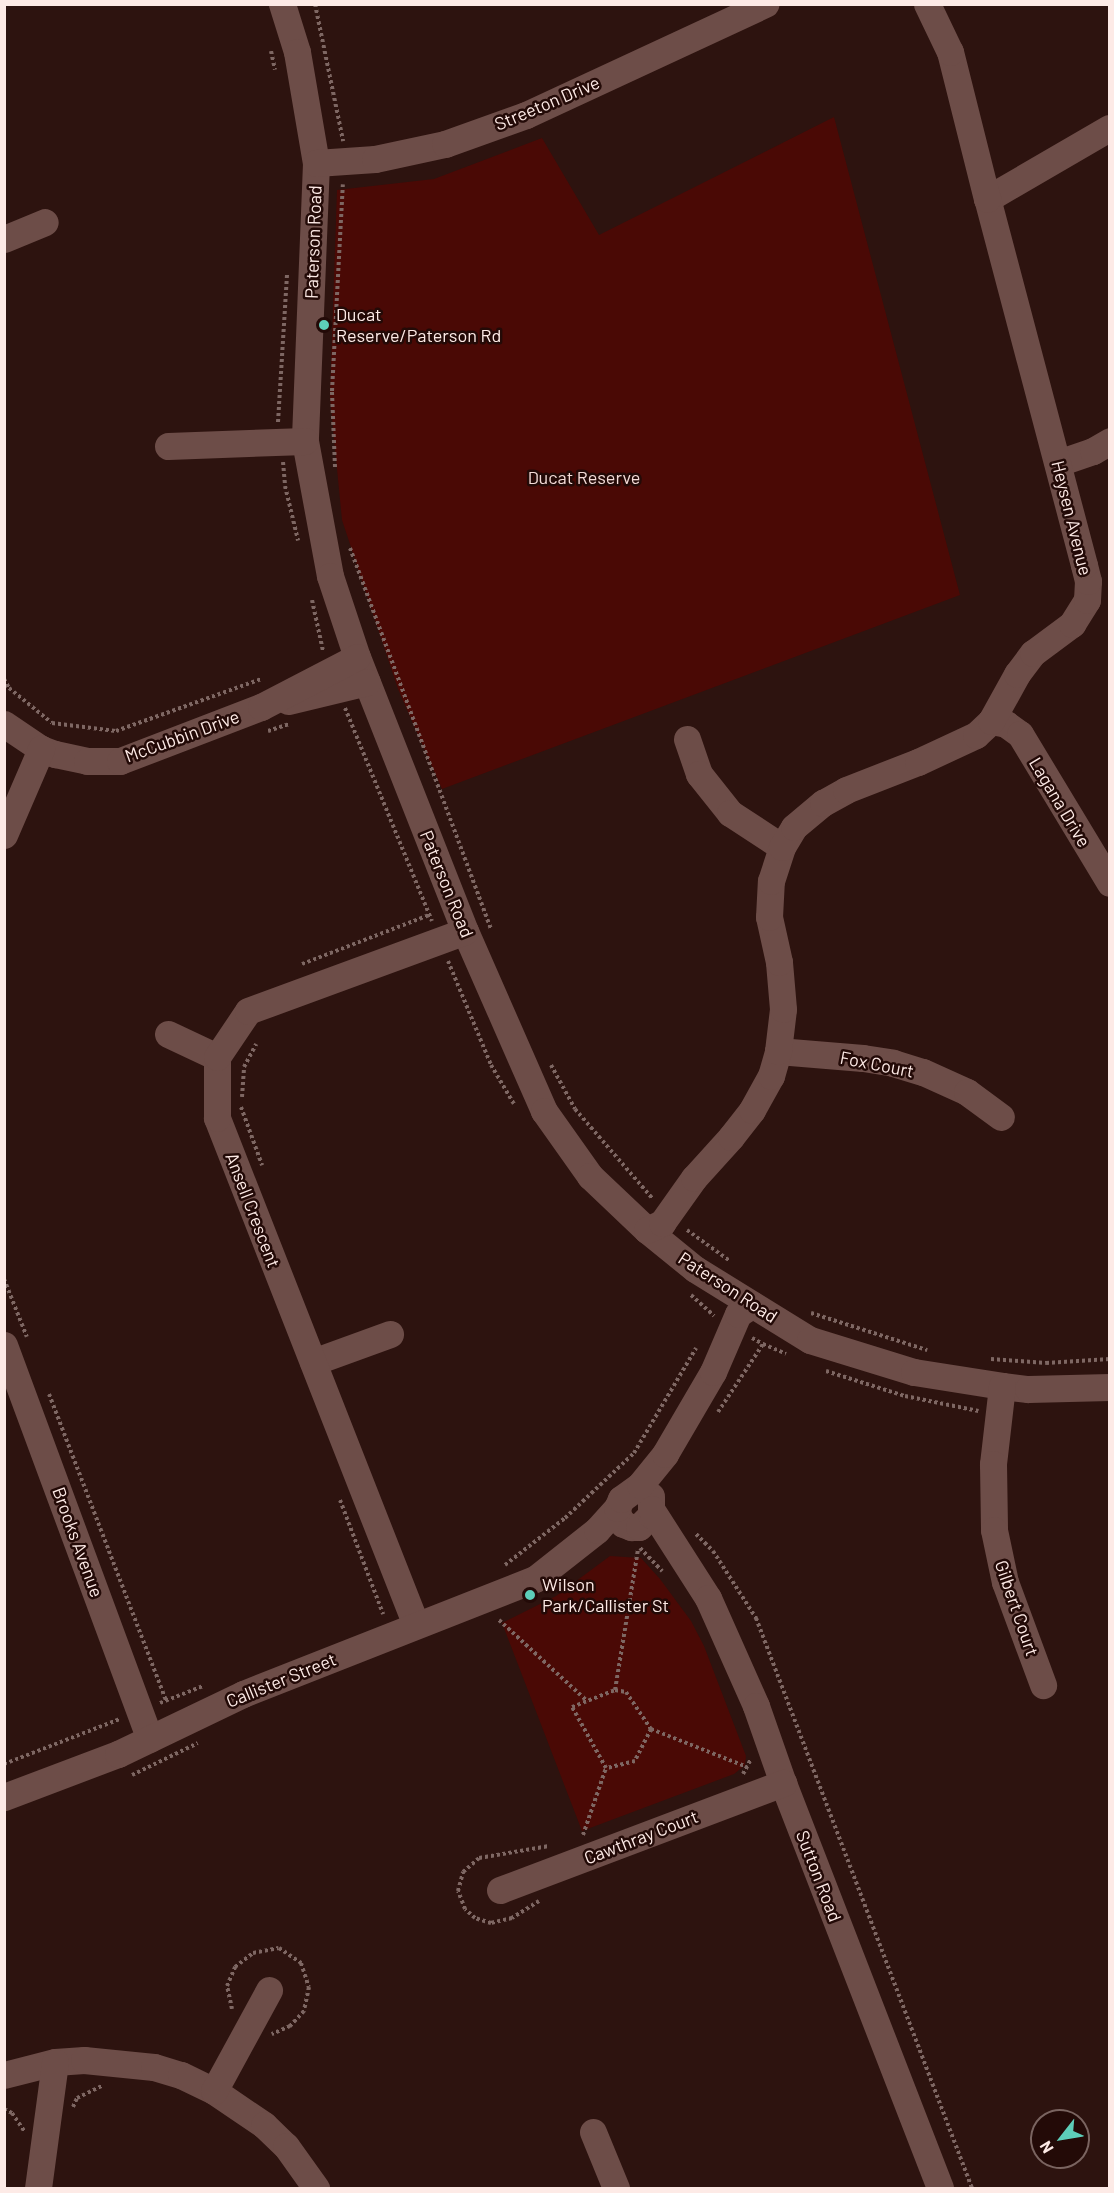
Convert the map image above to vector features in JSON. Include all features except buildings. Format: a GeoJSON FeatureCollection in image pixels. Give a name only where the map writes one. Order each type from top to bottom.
{"type":"FeatureCollection","features":[{"type":"Feature","properties":{"kind":"street","name":"Paterson Road"},"geometry":{"type":"LineString","coordinates":[[282,4],[297,52],[316,164],[293,441],[330,576],[357,657],[465,931],[544,1111],[590,1176],[658,1217],[695,1269],[810,1340],[1001,1399],[1028,1389],[1110,1387]]}},
{"type":"Feature","properties":{"kind":"street","name":"Streeton Drive"},"geometry":{"type":"LineString","coordinates":[[316,164],[375,159],[445,144],[526,115],[765,4]]}},
{"type":"Feature","properties":{"kind":"street","name":"Heysen Avenue"},"geometry":{"type":"LineString","coordinates":[[658,1217],[752,1110],[771,1076],[778,1051],[783,1009],[779,962],[769,917],[771,881],[782,847],[794,827],[823,803],[846,790],[961,744],[976,735],[991,721],[1017,674],[1033,653],[1072,624],[1087,600],[1086,573],[987,199],[951,52],[927,7]]}},
{"type":"Feature","properties":{"kind":"street"},"geometry":{"type":"LineString","coordinates":[[987,199],[1109,128]]}},
{"type":"Feature","properties":{"kind":"street"},"geometry":{"type":"LineString","coordinates":[[4,239],[45,222]]}},
{"type":"Feature","properties":{"kind":"street"},"geometry":{"type":"LineString","coordinates":[[168,446],[293,441]]}},
{"type":"Feature","properties":{"kind":"street"},"geometry":{"type":"LineString","coordinates":[[1058,463],[1093,451],[1110,441]]}},
{"type":"Feature","properties":{"kind":"street","name":"McCubbin Drive"},"geometry":{"type":"LineString","coordinates":[[334,680],[357,657]]}},
{"type":"Feature","properties":{"kind":"street","name":"McCubbin Drive"},"geometry":{"type":"LineString","coordinates":[[4,724],[41,749],[87,761],[120,760],[334,680],[367,682]]}},
{"type":"Feature","properties":{"kind":"street","name":"Lagana Drive"},"geometry":{"type":"LineString","coordinates":[[991,721],[998,733],[1029,751],[1110,884]]}},
{"type":"Feature","properties":{"kind":"street"},"geometry":{"type":"LineString","coordinates":[[687,739],[699,774],[730,813],[782,847]]}},
{"type":"Feature","properties":{"kind":"street"},"geometry":{"type":"LineString","coordinates":[[4,835],[41,749]]}},
{"type":"Feature","properties":{"kind":"street"},"geometry":{"type":"LineString","coordinates":[[168,1034],[217,1057],[248,1011],[465,931]]}},
{"type":"Feature","properties":{"kind":"street","name":"Fox Court"},"geometry":{"type":"LineString","coordinates":[[778,1051],[863,1058],[893,1063],[922,1072],[967,1092],[1001,1117]]}},
{"type":"Feature","properties":{"kind":"street","name":"Ansell Crescent"},"geometry":{"type":"LineString","coordinates":[[217,1057],[217,1118],[416,1625]]}},
{"type":"Feature","properties":{"kind":"street","name":"Callister Street"},"geometry":{"type":"LineString","coordinates":[[4,1797],[118,1754],[243,1694],[535,1579],[597,1530],[635,1520],[669,1449],[713,1372],[746,1335],[738,1314],[752,1305]]}},
{"type":"Feature","properties":{"kind":"street"},"geometry":{"type":"LineString","coordinates":[[313,1362],[390,1334]]}},
{"type":"Feature","properties":{"kind":"street","name":"Brooks Avenue"},"geometry":{"type":"LineString","coordinates":[[18,1346],[150,1739]]}},
{"type":"Feature","properties":{"kind":"street","name":"Gilbert Court"},"geometry":{"type":"LineString","coordinates":[[1001,1399],[992,1475],[994,1530],[1005,1582],[1043,1685]]}},
{"type":"Feature","properties":{"kind":"street","name":"Sutton Road"},"geometry":{"type":"LineString","coordinates":[[635,1520],[678,1574],[708,1598],[731,1646],[940,2188]]}},
{"type":"Feature","properties":{"kind":"street","name":"Cawthray Court"},"geometry":{"type":"LineString","coordinates":[[500,1890],[783,1784]]}},
{"type":"Feature","properties":{"kind":"street"},"geometry":{"type":"LineString","coordinates":[[214,2091],[269,1989]]}},
{"type":"Feature","properties":{"kind":"street"},"geometry":{"type":"LineString","coordinates":[[4,2075],[55,2062],[84,2060],[154,2067],[181,2075],[246,2110],[286,2146],[316,2188]]}},
{"type":"Feature","properties":{"kind":"street"},"geometry":{"type":"LineString","coordinates":[[38,2188],[55,2062]]}},
{"type":"Feature","properties":{"kind":"street"},"geometry":{"type":"LineString","coordinates":[[593,2132],[616,2188]]}},
{"type":"Feature","properties":{"kind":"path"},"geometry":{"type":"LineString","coordinates":[[315,4],[342,140],[344,161],[332,391],[335,472]]}},
{"type":"Feature","properties":{"kind":"path"},"geometry":{"type":"LineString","coordinates":[[268,39],[276,74]]}},
{"type":"Feature","properties":{"kind":"path"},"geometry":{"type":"LineString","coordinates":[[287,272],[276,412],[293,441],[285,486],[298,542]]}},
{"type":"Feature","properties":{"kind":"path"},"geometry":{"type":"LineString","coordinates":[[348,537],[352,558],[494,935]]}},
{"type":"Feature","properties":{"kind":"path"},"geometry":{"type":"LineString","coordinates":[[312,597],[324,657],[491,1065],[518,1111]]}},
{"type":"Feature","properties":{"kind":"path"},"geometry":{"type":"LineString","coordinates":[[4,679],[9,688],[52,723],[116,731],[269,676]]}},
{"type":"Feature","properties":{"kind":"path"},"geometry":{"type":"LineString","coordinates":[[292,969],[429,914]]}},
{"type":"Feature","properties":{"kind":"path"},"geometry":{"type":"LineString","coordinates":[[257,1040],[244,1067],[241,1108],[266,1175]]}},
{"type":"Feature","properties":{"kind":"path"},"geometry":{"type":"LineString","coordinates":[[549,1061],[575,1109],[658,1217],[737,1266]]}},
{"type":"Feature","properties":{"kind":"path"},"geometry":{"type":"LineString","coordinates":[[4,1279],[18,1346]]}},
{"type":"Feature","properties":{"kind":"path"},"geometry":{"type":"LineString","coordinates":[[688,1293],[715,1317],[746,1335],[793,1357]]}},
{"type":"Feature","properties":{"kind":"path"},"geometry":{"type":"LineString","coordinates":[[804,1310],[936,1352]]}},
{"type":"Feature","properties":{"kind":"path"},"geometry":{"type":"LineString","coordinates":[[713,1420],[746,1335]]}},
{"type":"Feature","properties":{"kind":"path"},"geometry":{"type":"LineString","coordinates":[[980,1358],[1046,1364],[1110,1359]]}},
{"type":"Feature","properties":{"kind":"path"},"geometry":{"type":"LineString","coordinates":[[823,1370],[905,1396],[973,1411],[1001,1399]]}},
{"type":"Feature","properties":{"kind":"path"},"geometry":{"type":"LineString","coordinates":[[48,1391],[166,1701]]}},
{"type":"Feature","properties":{"kind":"path"},"geometry":{"type":"LineString","coordinates":[[337,1491],[383,1614]]}},
{"type":"Feature","properties":{"kind":"path"},"geometry":{"type":"LineString","coordinates":[[635,1520],[678,1574]]}},
{"type":"Feature","properties":{"kind":"path"},"geometry":{"type":"LineString","coordinates":[[615,1690],[635,1520]]}},
{"type":"Feature","properties":{"kind":"path"},"geometry":{"type":"LineString","coordinates":[[691,1529],[713,1551],[756,1618],[972,2188]]}},
{"type":"Feature","properties":{"kind":"path"},"geometry":{"type":"LineString","coordinates":[[488,1624],[505,1617]]}},
{"type":"Feature","properties":{"kind":"path"},"geometry":{"type":"LineString","coordinates":[[499,1620],[587,1701]]}},
{"type":"Feature","properties":{"kind":"path"},"geometry":{"type":"LineString","coordinates":[[583,1836],[606,1768],[572,1707],[615,1690],[626,1692],[651,1729],[747,1767]]}},
{"type":"Feature","properties":{"kind":"path"},"geometry":{"type":"LineString","coordinates":[[606,1768],[635,1761],[651,1729]]}},
{"type":"Feature","properties":{"kind":"path"},"geometry":{"type":"LineString","coordinates":[[124,1778],[208,1738]]}},
{"type":"Feature","properties":{"kind":"path"},"geometry":{"type":"LineString","coordinates":[[742,1776],[753,1755]]}},
{"type":"Feature","properties":{"kind":"path"},"geometry":{"type":"LineString","coordinates":[[573,1839],[594,1832]]}},
{"type":"Feature","properties":{"kind":"path"},"geometry":{"type":"LineString","coordinates":[[541,1900],[512,1918],[491,1923],[475,1918],[465,1909],[458,1891],[463,1872],[479,1858],[553,1845]]}},
{"type":"Feature","properties":{"kind":"path"},"geometry":{"type":"LineString","coordinates":[[70,2115],[77,2098],[99,2086],[108,2085]]}},
{"type":"Feature","properties":{"kind":"green space","name":"Ducat Reserve"},"geometry":{"type":"Polygon","coordinates":[[[834,117],[960,595],[442,789],[398,689],[342,520],[330,397],[337,190],[434,179],[542,138],[599,235],[834,117]]]}},
{"type":"Feature","properties":{"kind":"green space"},"geometry":{"type":"Polygon","coordinates":[[[610,1556],[641,1558],[660,1579],[691,1621],[704,1646],[746,1756],[745,1765],[734,1774],[582,1831],[502,1623],[556,1596],[610,1556]]]}},
{"type":"Feature","properties":{"kind":"place","name":"Ducat Reserve/Paterson Rd"},"geometry":{"type":"Point","coordinates":[324,325]}},
{"type":"Feature","properties":{"kind":"place","name":"Wilson Park/Callister St"},"geometry":{"type":"Point","coordinates":[530,1595]}}]}
